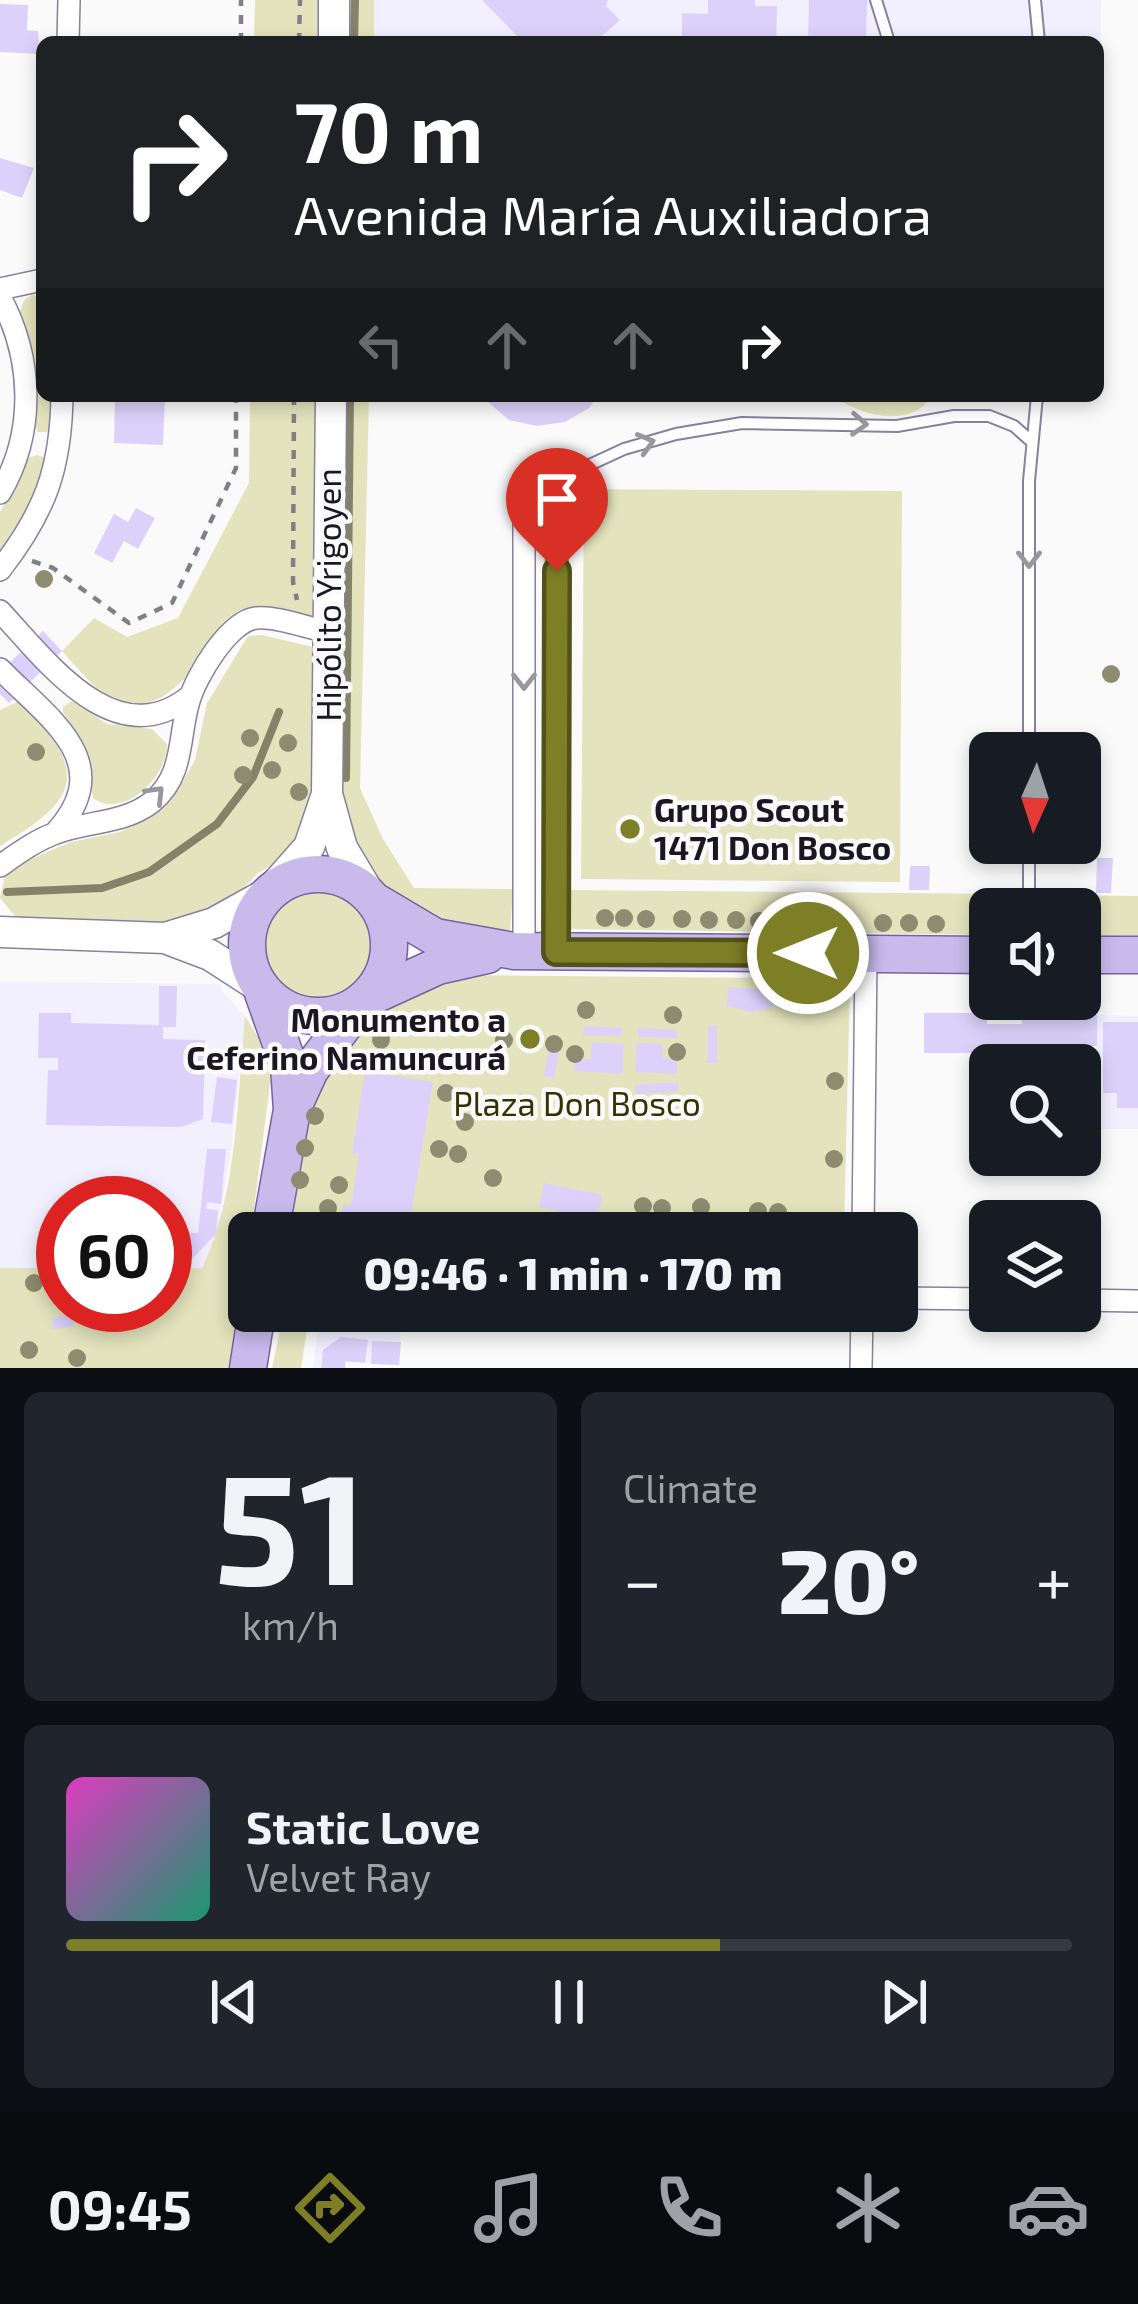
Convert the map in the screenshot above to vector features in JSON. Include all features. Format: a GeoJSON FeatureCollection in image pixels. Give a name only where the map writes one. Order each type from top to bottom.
{"type":"FeatureCollection","features":[{"type":"Feature","properties":{"kind":"main road"},"geometry":{"type":"LineString","coordinates":[[334,0],[334,36]]}},
{"type":"Feature","properties":{"kind":"main road","name":"Hipólito Yrigoyen"},"geometry":{"type":"LineString","coordinates":[[331,402],[327,794],[342,848],[373,899]]}},
{"type":"Feature","properties":{"kind":"main road","name":"Hipólito Yrigoyen"},"geometry":{"type":"LineString","coordinates":[[269,892],[309,847],[327,794]]}},
{"type":"Feature","properties":{"kind":"main road"},"geometry":{"type":"LineString","coordinates":[[165,938],[214,923],[296,877],[322,874],[348,880],[435,938],[531,951],[969,955]]}},
{"type":"Feature","properties":{"kind":"main road"},"geometry":{"type":"LineString","coordinates":[[269,892],[252,915],[245,939],[248,964],[289,1066],[292,1110],[274,1212]]}},
{"type":"Feature","properties":{"kind":"main road"},"geometry":{"type":"LineString","coordinates":[[292,1110],[310,1070],[383,976],[390,951],[387,925],[373,899]]}},
{"type":"Feature","properties":{"kind":"main road"},"geometry":{"type":"LineString","coordinates":[[0,932],[165,938],[210,955],[284,1009],[309,1017],[336,1015],[438,966],[531,951]]}},
{"type":"Feature","properties":{"kind":"main road"},"geometry":{"type":"LineString","coordinates":[[1101,955],[1138,955]]}},
{"type":"Feature","properties":{"kind":"main road"},"geometry":{"type":"LineString","coordinates":[[248,1368],[254,1332]]}},
{"type":"Feature","properties":{"kind":"street"},"geometry":{"type":"LineString","coordinates":[[68,36],[69,0]]}},
{"type":"Feature","properties":{"kind":"street"},"geometry":{"type":"LineString","coordinates":[[0,493],[23,442],[25,376],[16,332],[0,293],[36,282]]}},
{"type":"Feature","properties":{"kind":"street"},"geometry":{"type":"LineString","coordinates":[[6,562],[45,500],[60,445],[62,402]]}},
{"type":"Feature","properties":{"kind":"street"},"geometry":{"type":"LineString","coordinates":[[23,442],[60,445]]}},
{"type":"Feature","properties":{"kind":"street"},"geometry":{"type":"LineString","coordinates":[[524,480],[557,480],[531,951],[524,480]]}},
{"type":"Feature","properties":{"kind":"street"},"geometry":{"type":"LineString","coordinates":[[0,611],[94,704],[124,717],[165,723],[181,754]]}},
{"type":"Feature","properties":{"kind":"street"},"geometry":{"type":"LineString","coordinates":[[0,866],[55,833],[135,813],[155,800],[181,754],[190,696],[226,634],[239,624],[258,618],[328,632]]}},
{"type":"Feature","properties":{"kind":"street"},"geometry":{"type":"LineString","coordinates":[[0,669],[72,743],[80,766],[76,805],[55,833]]}},
{"type":"Feature","properties":{"kind":"street"},"geometry":{"type":"LineString","coordinates":[[44,711],[52,689],[77,687]]}},
{"type":"Feature","properties":{"kind":"street"},"geometry":{"type":"LineString","coordinates":[[148,717],[190,696]]}},
{"type":"Feature","properties":{"kind":"street"},"geometry":{"type":"LineString","coordinates":[[81,788],[98,813],[117,818]]}},
{"type":"Feature","properties":{"kind":"street"},"geometry":{"type":"LineString","coordinates":[[862,1212],[866,954]]}},
{"type":"Feature","properties":{"kind":"street"},"geometry":{"type":"LineString","coordinates":[[918,1298],[969,1299]]}},
{"type":"Feature","properties":{"kind":"street"},"geometry":{"type":"LineString","coordinates":[[1101,1300],[1138,1301]]}},
{"type":"Feature","properties":{"kind":"street"},"geometry":{"type":"LineString","coordinates":[[861,1368],[862,1332]]}},
{"type":"Feature","properties":{"kind":"lane"},"geometry":{"type":"LineString","coordinates":[[876,0],[887,36]]}},
{"type":"Feature","properties":{"kind":"lane"},"geometry":{"type":"LineString","coordinates":[[1035,0],[1038,36]]}},
{"type":"Feature","properties":{"kind":"lane"},"geometry":{"type":"LineString","coordinates":[[1029,732],[1036,402]]}},
{"type":"Feature","properties":{"kind":"lane"},"geometry":{"type":"LineString","coordinates":[[557,480],[623,449],[742,423],[896,426],[954,416],[989,416],[1014,426],[1032,442]]}},
{"type":"Feature","properties":{"kind":"path"},"geometry":{"type":"LineString","coordinates":[[241,0],[241,36]]}},
{"type":"Feature","properties":{"kind":"path"},"geometry":{"type":"LineString","coordinates":[[299,36],[300,0]]}},
{"type":"Feature","properties":{"kind":"path"},"geometry":{"type":"LineString","coordinates":[[6,562],[53,568],[129,623],[172,604],[236,468],[236,402]]}},
{"type":"Feature","properties":{"kind":"path","name":"Hipólito Yrigoyen"},"geometry":{"type":"LineString","coordinates":[[293,582],[294,402]]}},
{"type":"Feature","properties":{"kind":"shaded area"},"geometry":{"type":"Polygon","coordinates":[[[374,0],[1101,0],[1101,36],[374,36],[374,0]]]}},
{"type":"Feature","properties":{"kind":"shaded area"},"geometry":{"type":"Polygon","coordinates":[[[0,982],[221,984],[245,1016],[217,1237],[201,1269],[192,1269],[192,1176],[36,1176],[36,1268],[0,1268],[0,982]]]}},
{"type":"Feature","properties":{"kind":"shaded area"},"geometry":{"type":"Polygon","coordinates":[[[1101,1015],[1138,1016],[1138,1129],[1101,1129],[1101,1044],[1097,1044],[1101,1015]]]}},
{"type":"Feature","properties":{"kind":"shaded area"},"geometry":{"type":"Polygon","coordinates":[[[318,1332],[401,1332],[399,1365],[346,1361],[345,1368],[313,1368],[318,1332]]]}},
{"type":"Feature","properties":{"kind":"green space"},"geometry":{"type":"Polygon","coordinates":[[[255,0],[320,0],[320,36],[254,36],[255,0]]]}},
{"type":"Feature","properties":{"kind":"green space"},"geometry":{"type":"Polygon","coordinates":[[[346,0],[374,0],[374,36],[346,36],[346,0]]]}},
{"type":"Feature","properties":{"kind":"green space"},"geometry":{"type":"Polygon","coordinates":[[[36,295],[36,384],[20,311],[24,300],[36,295]]]}},
{"type":"Feature","properties":{"kind":"green space"},"geometry":{"type":"Polygon","coordinates":[[[36,402],[52,402],[52,424],[47,432],[38,432],[36,402]]]}},
{"type":"Feature","properties":{"kind":"green space"},"geometry":{"type":"Polygon","coordinates":[[[250,402],[317,402],[313,617],[267,607],[243,609],[223,623],[192,670],[170,691],[144,704],[115,701],[62,651],[94,618],[127,637],[178,618],[249,483],[250,402]]]}},
{"type":"Feature","properties":{"kind":"green space"},"geometry":{"type":"Polygon","coordinates":[[[345,402],[369,402],[360,788],[383,839],[414,888],[513,889],[510,930],[460,928],[435,921],[392,896],[374,879],[359,859],[343,820],[338,760],[345,402]]]}},
{"type":"Feature","properties":{"kind":"green space"},"geometry":{"type":"Polygon","coordinates":[[[843,402],[926,402],[898,416],[843,402]]]}},
{"type":"Feature","properties":{"kind":"green space"},"geometry":{"type":"Polygon","coordinates":[[[44,457],[47,466],[18,527],[0,552],[0,512],[28,458],[44,457]]]}},
{"type":"Feature","properties":{"kind":"green space"},"geometry":{"type":"Polygon","coordinates":[[[584,489],[902,491],[900,882],[581,879],[584,489]]]}},
{"type":"Feature","properties":{"kind":"green space"},"geometry":{"type":"Polygon","coordinates":[[[248,636],[317,648],[318,770],[309,824],[282,860],[258,873],[224,909],[172,927],[20,922],[0,898],[5,876],[71,842],[120,832],[153,815],[179,788],[195,760],[207,703],[248,636]]]}},
{"type":"Feature","properties":{"kind":"green space"},"geometry":{"type":"Polygon","coordinates":[[[19,701],[57,746],[67,781],[48,812],[0,846],[0,710],[19,701]]]}},
{"type":"Feature","properties":{"kind":"green space"},"geometry":{"type":"Polygon","coordinates":[[[72,701],[107,724],[152,729],[167,744],[160,769],[142,792],[117,803],[93,798],[84,744],[63,712],[72,701]]]}},
{"type":"Feature","properties":{"kind":"green space"},"geometry":{"type":"Polygon","coordinates":[[[561,890],[969,894],[969,935],[568,929],[561,925],[561,890]]]}},
{"type":"Feature","properties":{"kind":"green space"},"geometry":{"type":"Polygon","coordinates":[[[317,891],[339,896],[358,908],[370,927],[375,949],[370,971],[358,990],[339,1002],[317,1007],[295,1002],[276,990],[264,971],[259,949],[264,927],[276,908],[295,896],[317,891]]]}},
{"type":"Feature","properties":{"kind":"green space"},"geometry":{"type":"Polygon","coordinates":[[[1101,896],[1138,896],[1138,937],[1101,936],[1101,896]]]}},
{"type":"Feature","properties":{"kind":"green space","name":"Plaza Don Bosco"},"geometry":{"type":"Polygon","coordinates":[[[464,975],[850,979],[844,1212],[288,1212],[296,1148],[331,1049],[411,984],[464,975]]]}},
{"type":"Feature","properties":{"kind":"green space"},"geometry":{"type":"Polygon","coordinates":[[[245,1016],[273,1061],[253,1212],[228,1212],[228,1332],[234,1332],[228,1368],[0,1368],[0,1268],[36,1268],[36,1332],[192,1332],[192,1268],[202,1268],[223,1209],[245,1016]]]}},
{"type":"Feature","properties":{"kind":"green space"},"geometry":{"type":"Polygon","coordinates":[[[280,1332],[307,1332],[301,1368],[272,1368],[280,1332]]]}},
{"type":"Feature","properties":{"kind":"building"},"geometry":{"type":"Polygon","coordinates":[[[482,0],[608,0],[606,6],[620,20],[602,36],[517,36],[482,0]]]}},
{"type":"Feature","properties":{"kind":"building"},"geometry":{"type":"Polygon","coordinates":[[[708,0],[755,0],[755,6],[777,6],[776,36],[682,36],[682,13],[708,14],[708,0]]]}},
{"type":"Feature","properties":{"kind":"building"},"geometry":{"type":"Polygon","coordinates":[[[809,0],[867,0],[866,36],[808,36],[809,0]]]}},
{"type":"Feature","properties":{"kind":"building"},"geometry":{"type":"Polygon","coordinates":[[[0,4],[28,5],[27,30],[38,31],[36,54],[0,52],[0,4]]]}},
{"type":"Feature","properties":{"kind":"building"},"geometry":{"type":"Polygon","coordinates":[[[0,158],[34,168],[22,198],[0,190],[0,158]]]}},
{"type":"Feature","properties":{"kind":"building"},"geometry":{"type":"Polygon","coordinates":[[[115,402],[165,402],[163,445],[114,443],[115,402]]]}},
{"type":"Feature","properties":{"kind":"building"},"geometry":{"type":"Polygon","coordinates":[[[488,402],[594,402],[565,422],[537,426],[509,420],[488,402]]]}},
{"type":"Feature","properties":{"kind":"building"},"geometry":{"type":"Polygon","coordinates":[[[136,508],[155,518],[138,549],[124,541],[112,563],[94,553],[114,514],[128,522],[136,508]]]}},
{"type":"Feature","properties":{"kind":"building"},"geometry":{"type":"Polygon","coordinates":[[[43,631],[62,651],[9,703],[0,694],[0,672],[43,631]]]}},
{"type":"Feature","properties":{"kind":"building"},"geometry":{"type":"Polygon","coordinates":[[[1101,858],[1113,858],[1111,893],[1096,888],[1097,864],[1101,858]]]}},
{"type":"Feature","properties":{"kind":"building"},"geometry":{"type":"Polygon","coordinates":[[[910,866],[930,866],[929,890],[909,890],[910,866]]]}},
{"type":"Feature","properties":{"kind":"building"},"geometry":{"type":"Polygon","coordinates":[[[159,986],[177,986],[176,1027],[163,1027],[163,1039],[205,1040],[203,1119],[181,1127],[46,1125],[48,1070],[58,1070],[58,1058],[38,1058],[39,1013],[71,1013],[71,1023],[159,1025],[159,986]]]}},
{"type":"Feature","properties":{"kind":"building"},"geometry":{"type":"Polygon","coordinates":[[[728,987],[774,990],[773,1008],[750,1012],[727,1006],[728,987]]]}},
{"type":"Feature","properties":{"kind":"building"},"geometry":{"type":"Polygon","coordinates":[[[924,1013],[969,1013],[969,1020],[987,1020],[987,1024],[1097,1020],[1097,1044],[969,1044],[969,1053],[924,1053],[924,1013]]]}},
{"type":"Feature","properties":{"kind":"building"},"geometry":{"type":"Polygon","coordinates":[[[1103,1022],[1138,1022],[1138,1108],[1117,1108],[1117,1093],[1103,1093],[1103,1022]]]}},
{"type":"Feature","properties":{"kind":"building"},"geometry":{"type":"Polygon","coordinates":[[[584,1026],[623,1028],[622,1036],[583,1035],[584,1026]]]}},
{"type":"Feature","properties":{"kind":"building"},"geometry":{"type":"Polygon","coordinates":[[[708,1026],[717,1026],[717,1063],[707,1063],[708,1026]]]}},
{"type":"Feature","properties":{"kind":"building"},"geometry":{"type":"Polygon","coordinates":[[[638,1028],[677,1030],[677,1038],[638,1037],[638,1028]]]}},
{"type":"Feature","properties":{"kind":"building"},"geometry":{"type":"Polygon","coordinates":[[[592,1042],[624,1044],[622,1074],[574,1071],[575,1058],[591,1059],[592,1042]]]}},
{"type":"Feature","properties":{"kind":"building"},"geometry":{"type":"Polygon","coordinates":[[[637,1043],[663,1044],[663,1058],[677,1059],[677,1074],[635,1072],[637,1043]]]}},
{"type":"Feature","properties":{"kind":"building"},"geometry":{"type":"Polygon","coordinates":[[[549,1050],[559,1051],[554,1078],[544,1076],[549,1050]]]}},
{"type":"Feature","properties":{"kind":"building"},"geometry":{"type":"Polygon","coordinates":[[[365,1071],[433,1082],[411,1212],[342,1212],[343,1205],[351,1206],[359,1154],[352,1153],[365,1071]]]}},
{"type":"Feature","properties":{"kind":"building"},"geometry":{"type":"Polygon","coordinates":[[[217,1077],[237,1080],[232,1124],[211,1122],[217,1077]]]}},
{"type":"Feature","properties":{"kind":"building"},"geometry":{"type":"Polygon","coordinates":[[[678,1082],[679,1091],[636,1094],[635,1085],[678,1082]]]}},
{"type":"Feature","properties":{"kind":"building"},"geometry":{"type":"Polygon","coordinates":[[[207,1149],[226,1149],[221,1204],[207,1202],[206,1209],[218,1210],[216,1234],[192,1259],[192,1233],[198,1233],[207,1149]]]}},
{"type":"Feature","properties":{"kind":"building"},"geometry":{"type":"Polygon","coordinates":[[[544,1183],[602,1195],[599,1212],[539,1207],[544,1183]]]}},
{"type":"Feature","properties":{"kind":"building"},"geometry":{"type":"Polygon","coordinates":[[[341,1337],[368,1340],[365,1363],[345,1361],[345,1368],[321,1368],[323,1350],[341,1337]]]}},
{"type":"Feature","properties":{"kind":"building"},"geometry":{"type":"Polygon","coordinates":[[[372,1341],[401,1342],[399,1365],[371,1364],[372,1341]]]}},
{"type":"Feature","properties":{"kind":"waterway"},"geometry":{"type":"LineString","coordinates":[[354,36],[355,0]]}},
{"type":"Feature","properties":{"kind":"waterway"},"geometry":{"type":"LineString","coordinates":[[346,778],[350,402]]}},
{"type":"Feature","properties":{"kind":"waterway"},"geometry":{"type":"LineString","coordinates":[[7,892],[102,888],[149,872],[217,824],[253,777],[279,712]]}},
{"type":"Feature","properties":{"kind":"place","name":"Grupo Scout 1471 Don Bosco"},"geometry":{"type":"Point","coordinates":[630,829]}},
{"type":"Feature","properties":{"kind":"place","name":"Monumento a Ceferino Namuncurá"},"geometry":{"type":"Point","coordinates":[530,1039]}},
{"type":"Feature","properties":{"kind":"route"},"geometry":{"type":"LineString","coordinates":[[557,571],[556,952],[808,953]]}}]}
